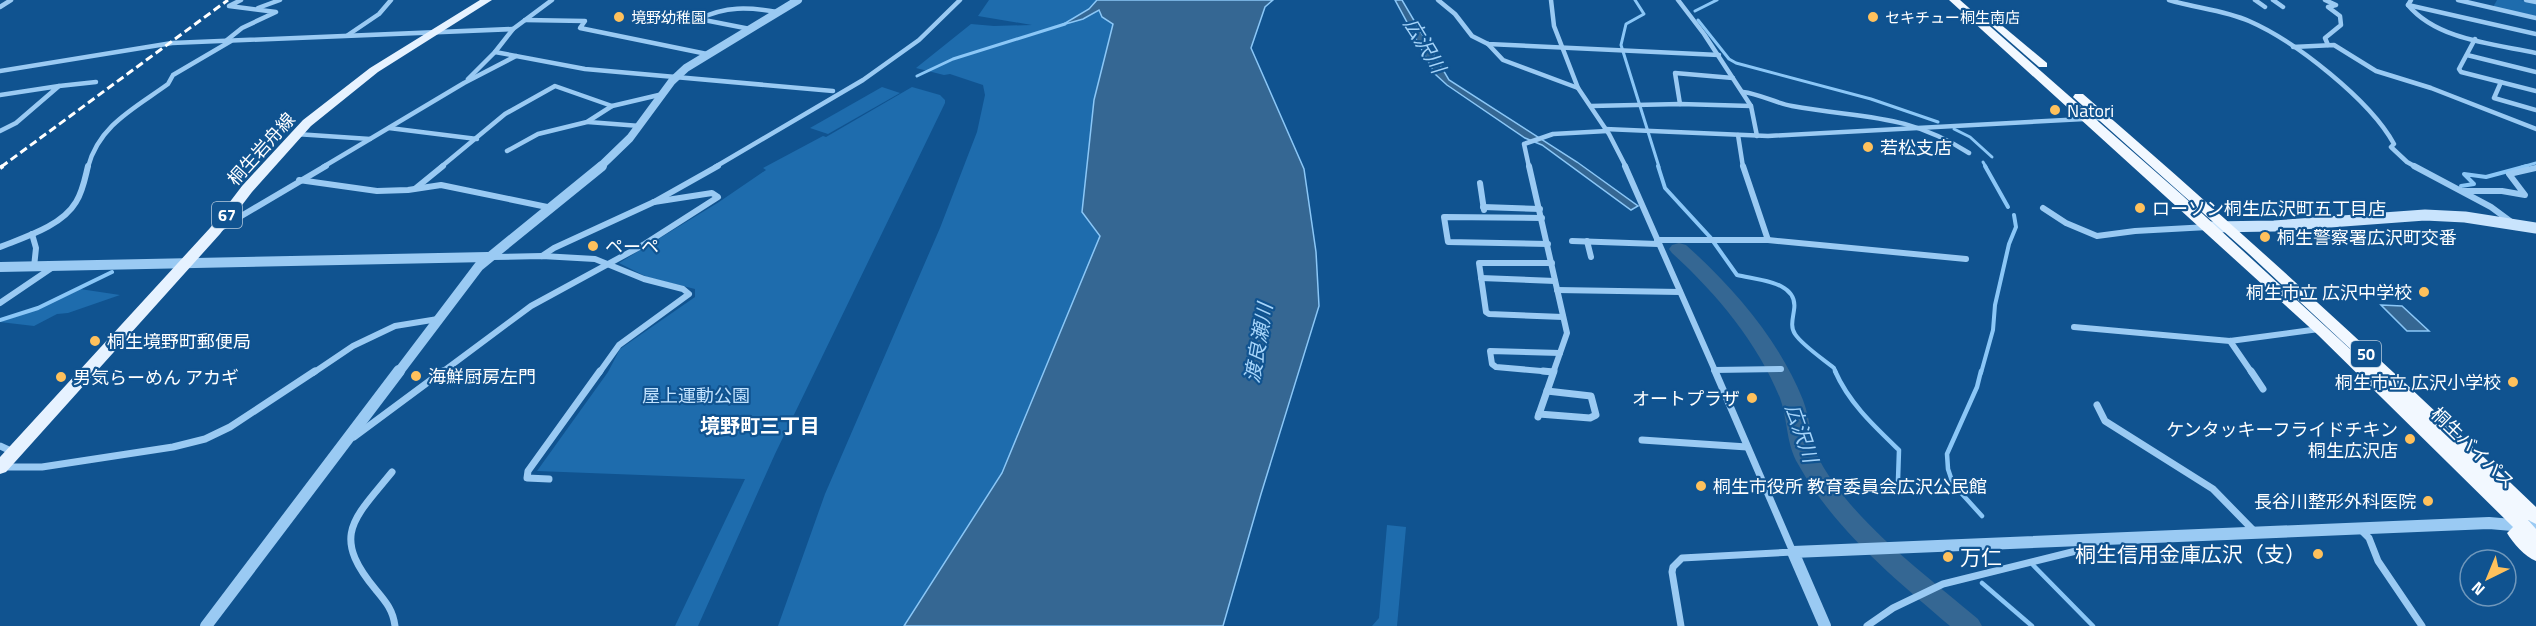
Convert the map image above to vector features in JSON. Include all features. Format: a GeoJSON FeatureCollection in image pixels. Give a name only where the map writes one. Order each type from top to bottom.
{"type":"FeatureCollection","features":[{"type":"Feature","properties":{"kind":"highway","name":"桐生バイパス"},"geometry":{"type":"LineString","coordinates":[[1954,0],[2211,227],[2320,329],[2482,485],[2491,504],[2525,523]]}},
{"type":"Feature","properties":{"kind":"highway","name":"桐生バイパス"},"geometry":{"type":"LineString","coordinates":[[1968,0],[2229,227],[2455,438],[2525,523],[2536,540]]}},
{"type":"Feature","properties":{"kind":"highway","name":"50"},"geometry":{"type":"LineString","coordinates":[[2455,438],[2493,466],[2536,503]]}},
{"type":"Feature","properties":{"kind":"highway","name":"50"},"geometry":{"type":"LineString","coordinates":[[2525,523],[2536,555]]}},
{"type":"Feature","properties":{"kind":"main road","name":"桐生岩舟線"},"geometry":{"type":"LineString","coordinates":[[1,467],[215,231],[247,189],[296,134],[359,81],[487,0]]}},
{"type":"Feature","properties":{"kind":"main road"},"geometry":{"type":"LineString","coordinates":[[2211,227],[2425,215],[2465,217],[2533,230]]}},
{"type":"Feature","properties":{"kind":"street"},"geometry":{"type":"LineString","coordinates":[[0,247],[32,234],[66,214],[78,201],[92,150],[106,130],[168,84],[173,75],[230,40],[242,28],[276,12],[229,6],[241,0]]}},
{"type":"Feature","properties":{"kind":"street"},"geometry":{"type":"LineString","coordinates":[[258,8],[280,0]]}},
{"type":"Feature","properties":{"kind":"street"},"geometry":{"type":"LineString","coordinates":[[347,36],[379,14],[392,0]]}},
{"type":"Feature","properties":{"kind":"street"},"geometry":{"type":"LineString","coordinates":[[464,83],[495,52],[513,29],[552,0]]}},
{"type":"Feature","properties":{"kind":"street"},"geometry":{"type":"LineString","coordinates":[[206,626],[488,257],[553,208],[596,171],[640,126],[677,76],[707,54],[798,0]]}},
{"type":"Feature","properties":{"kind":"street"},"geometry":{"type":"LineString","coordinates":[[542,256],[554,248],[654,202],[863,80],[930,30],[960,0]]}},
{"type":"Feature","properties":{"kind":"street"},"geometry":{"type":"LineString","coordinates":[[1438,0],[1456,15],[1461,26],[1471,36],[1488,44],[1503,60],[1578,88]]}},
{"type":"Feature","properties":{"kind":"street"},"geometry":{"type":"LineString","coordinates":[[1551,0],[1554,26],[1578,88],[1606,130],[1641,198],[1825,626]]}},
{"type":"Feature","properties":{"kind":"street"},"geometry":{"type":"LineString","coordinates":[[1678,0],[1743,92],[1751,106],[1757,136]]}},
{"type":"Feature","properties":{"kind":"street"},"geometry":{"type":"LineString","coordinates":[[2169,0],[2251,22],[2293,47],[2331,75],[2385,128],[2393,139],[2394,144],[2391,147],[2407,162],[2463,191],[2507,217],[2514,225]]}},
{"type":"Feature","properties":{"kind":"street"},"geometry":{"type":"LineString","coordinates":[[2255,0],[2265,7]]}},
{"type":"Feature","properties":{"kind":"street"},"geometry":{"type":"LineString","coordinates":[[2273,0],[2283,7]]}},
{"type":"Feature","properties":{"kind":"street"},"geometry":{"type":"LineString","coordinates":[[2325,0],[2336,5],[2328,8],[2340,16],[2341,25],[2325,38],[2328,45]]}},
{"type":"Feature","properties":{"kind":"street"},"geometry":{"type":"LineString","coordinates":[[2408,6],[2411,0]]}},
{"type":"Feature","properties":{"kind":"street"},"geometry":{"type":"LineString","coordinates":[[2458,0],[2536,18]]}},
{"type":"Feature","properties":{"kind":"street"},"geometry":{"type":"LineString","coordinates":[[2526,0],[2536,2]]}},
{"type":"Feature","properties":{"kind":"street"},"geometry":{"type":"LineString","coordinates":[[0,4],[10,1]]}},
{"type":"Feature","properties":{"kind":"street"},"geometry":{"type":"LineString","coordinates":[[751,29],[699,19],[710,13],[741,6],[777,12]]}},
{"type":"Feature","properties":{"kind":"street"},"geometry":{"type":"LineString","coordinates":[[2408,6],[2536,34]]}},
{"type":"Feature","properties":{"kind":"street"},"geometry":{"type":"LineString","coordinates":[[2408,6],[2413,14],[2427,22],[2475,39],[2536,53]]}},
{"type":"Feature","properties":{"kind":"street"},"geometry":{"type":"LineString","coordinates":[[525,20],[585,21],[580,28],[707,54]]}},
{"type":"Feature","properties":{"kind":"street"},"geometry":{"type":"LineString","coordinates":[[0,71],[155,45],[277,37],[513,29]]}},
{"type":"Feature","properties":{"kind":"street"},"geometry":{"type":"LineString","coordinates":[[2475,39],[2459,69],[2461,72],[2536,91]]}},
{"type":"Feature","properties":{"kind":"street"},"geometry":{"type":"LineString","coordinates":[[1488,44],[1719,55]]}},
{"type":"Feature","properties":{"kind":"street"},"geometry":{"type":"LineString","coordinates":[[2293,47],[2334,45],[2376,71],[2431,88],[2536,129]]}},
{"type":"Feature","properties":{"kind":"street"},"geometry":{"type":"LineString","coordinates":[[495,52],[585,69],[833,91]]}},
{"type":"Feature","properties":{"kind":"street"},"geometry":{"type":"LineString","coordinates":[[2467,55],[2536,72]]}},
{"type":"Feature","properties":{"kind":"street"},"geometry":{"type":"LineString","coordinates":[[215,231],[464,83],[516,56]]}},
{"type":"Feature","properties":{"kind":"street"},"geometry":{"type":"LineString","coordinates":[[1680,104],[1675,73],[1733,78]]}},
{"type":"Feature","properties":{"kind":"street"},"geometry":{"type":"LineString","coordinates":[[0,94],[96,82]]}},
{"type":"Feature","properties":{"kind":"street"},"geometry":{"type":"LineString","coordinates":[[2501,82],[2494,98],[2536,110]]}},
{"type":"Feature","properties":{"kind":"street"},"geometry":{"type":"LineString","coordinates":[[0,131],[16,123],[59,86]]}},
{"type":"Feature","properties":{"kind":"street"},"geometry":{"type":"LineString","coordinates":[[416,188],[505,114],[555,86],[612,106]]}},
{"type":"Feature","properties":{"kind":"street"},"geometry":{"type":"LineString","coordinates":[[1743,92],[1760,95],[1786,105],[1888,117],[1943,135],[1969,153]]}},
{"type":"Feature","properties":{"kind":"street"},"geometry":{"type":"LineString","coordinates":[[587,122],[612,106],[663,94]]}},
{"type":"Feature","properties":{"kind":"street"},"geometry":{"type":"LineString","coordinates":[[1591,106],[1680,104],[1751,106]]}},
{"type":"Feature","properties":{"kind":"street"},"geometry":{"type":"LineString","coordinates":[[1547,391],[1592,396],[1596,415],[1590,418],[1539,416],[1553,372],[1567,333],[1525,149],[1524,144],[1527,142],[1553,134],[1606,130],[1657,129],[1757,136],[2103,118]]}},
{"type":"Feature","properties":{"kind":"street"},"geometry":{"type":"LineString","coordinates":[[507,151],[538,134],[587,122],[640,126]]}},
{"type":"Feature","properties":{"kind":"street"},"geometry":{"type":"LineString","coordinates":[[388,128],[477,139]]}},
{"type":"Feature","properties":{"kind":"street"},"geometry":{"type":"LineString","coordinates":[[296,134],[370,139]]}},
{"type":"Feature","properties":{"kind":"street"},"geometry":{"type":"LineString","coordinates":[[1738,135],[1743,167],[1768,240]]}},
{"type":"Feature","properties":{"kind":"street"},"geometry":{"type":"LineString","coordinates":[[2463,191],[2502,191],[2524,195],[2509,174],[2536,168]]}},
{"type":"Feature","properties":{"kind":"street"},"geometry":{"type":"LineString","coordinates":[[299,180],[346,189],[405,190],[441,185],[553,208]]}},
{"type":"Feature","properties":{"kind":"street"},"geometry":{"type":"LineString","coordinates":[[1480,183],[1485,216]]}},
{"type":"Feature","properties":{"kind":"street"},"geometry":{"type":"LineString","coordinates":[[346,443],[506,322],[674,226],[718,197],[711,193],[654,202]]}},
{"type":"Feature","properties":{"kind":"street"},"geometry":{"type":"LineString","coordinates":[[1483,207],[1540,209]]}},
{"type":"Feature","properties":{"kind":"street"},"geometry":{"type":"LineString","coordinates":[[2043,208],[2066,223],[2097,236],[2136,231],[2211,227]]}},
{"type":"Feature","properties":{"kind":"street"},"geometry":{"type":"LineString","coordinates":[[1542,218],[1445,216],[1447,241],[1548,244]]}},
{"type":"Feature","properties":{"kind":"street"},"geometry":{"type":"LineString","coordinates":[[32,234],[36,248],[34,267]]}},
{"type":"Feature","properties":{"kind":"street"},"geometry":{"type":"LineString","coordinates":[[1572,241],[1768,240],[1966,260]]}},
{"type":"Feature","properties":{"kind":"street"},"geometry":{"type":"LineString","coordinates":[[1587,241],[1591,257]]}},
{"type":"Feature","properties":{"kind":"street"},"geometry":{"type":"LineString","coordinates":[[0,267],[542,256],[595,259],[644,279],[683,289],[689,294],[683,300],[619,345],[600,368],[528,471],[527,478],[549,479]]}},
{"type":"Feature","properties":{"kind":"street"},"geometry":{"type":"LineString","coordinates":[[1552,263],[1482,261],[1479,263],[1486,312],[1489,314],[1563,317]]}},
{"type":"Feature","properties":{"kind":"street"},"geometry":{"type":"LineString","coordinates":[[0,303],[54,266]]}},
{"type":"Feature","properties":{"kind":"street"},"geometry":{"type":"LineString","coordinates":[[1481,279],[1555,281]]}},
{"type":"Feature","properties":{"kind":"street"},"geometry":{"type":"LineString","coordinates":[[1557,290],[1680,292]]}},
{"type":"Feature","properties":{"kind":"street"},"geometry":{"type":"LineString","coordinates":[[1,467],[42,467],[173,447],[205,439],[230,427],[353,346],[395,326],[439,319]]}},
{"type":"Feature","properties":{"kind":"street"},"geometry":{"type":"LineString","coordinates":[[2074,327],[2230,341],[2320,329]]}},
{"type":"Feature","properties":{"kind":"street"},"geometry":{"type":"LineString","coordinates":[[2230,341],[2263,389]]}},
{"type":"Feature","properties":{"kind":"street"},"geometry":{"type":"LineString","coordinates":[[1553,372],[1496,367],[1492,364],[1490,351],[1560,353]]}},
{"type":"Feature","properties":{"kind":"street"},"geometry":{"type":"LineString","coordinates":[[1714,370],[1781,369]]}},
{"type":"Feature","properties":{"kind":"street"},"geometry":{"type":"LineString","coordinates":[[2097,405],[2104,421],[2129,434],[2214,489],[2256,534]]}},
{"type":"Feature","properties":{"kind":"street"},"geometry":{"type":"LineString","coordinates":[[1642,440],[1747,447]]}},
{"type":"Feature","properties":{"kind":"street"},"geometry":{"type":"LineString","coordinates":[[0,446],[13,453]]}},
{"type":"Feature","properties":{"kind":"street"},"geometry":{"type":"LineString","coordinates":[[392,472],[353,523],[349,536],[352,555],[358,570],[394,611],[395,626]]}},
{"type":"Feature","properties":{"kind":"street"},"geometry":{"type":"LineString","coordinates":[[1681,626],[1671,572],[1682,558],[1864,548],[2525,523]]}},
{"type":"Feature","properties":{"kind":"street"},"geometry":{"type":"LineString","coordinates":[[2360,528],[2369,538],[2378,561],[2422,626]]}},
{"type":"Feature","properties":{"kind":"street"},"geometry":{"type":"LineString","coordinates":[[1867,626],[1890,608],[1933,586],[1978,573],[2076,551],[2082,547],[2082,540]]}},
{"type":"Feature","properties":{"kind":"green space"},"geometry":{"type":"Polygon","coordinates":[[[989,0],[1097,0],[1089,9],[1065,24],[1083,19],[1100,10],[1113,23],[1094,100],[1082,212],[1100,236],[1002,473],[904,626],[778,626],[825,494],[940,228],[977,132],[985,95],[983,85],[950,74],[944,75],[916,68],[971,24],[1032,25],[978,16],[989,0]]]}},
{"type":"Feature","properties":{"kind":"green space"},"geometry":{"type":"Polygon","coordinates":[[[2497,0],[2521,0],[2536,3],[2536,16],[2493,7],[2497,0]]]}},
{"type":"Feature","properties":{"kind":"green space"},"geometry":{"type":"Polygon","coordinates":[[[882,87],[900,93],[828,134],[810,128],[882,87]]]}},
{"type":"Feature","properties":{"kind":"green space","name":"屋上運動公園"},"geometry":{"type":"Polygon","coordinates":[[[912,87],[940,95],[945,103],[775,454],[698,626],[675,626],[745,479],[537,471],[608,372],[620,349],[695,297],[695,289],[647,277],[619,263],[719,202],[766,170],[763,168],[823,136],[826,137],[912,87]]]}},
{"type":"Feature","properties":{"kind":"green space"},"geometry":{"type":"Polygon","coordinates":[[[80,289],[120,295],[68,313],[57,314],[34,326],[0,322],[38,309],[80,289]]]}},
{"type":"Feature","properties":{"kind":"green space"},"geometry":{"type":"Polygon","coordinates":[[[1387,525],[1406,527],[1397,626],[1372,626],[1379,618],[1387,525]]]}},
{"type":"Feature","properties":{"kind":"water","name":"渡良瀬川"},"geometry":{"type":"Polygon","coordinates":[[[1097,0],[1273,0],[1265,7],[1251,48],[1304,169],[1316,252],[1319,306],[1223,626],[904,626],[1002,473],[1100,236],[1082,212],[1094,100],[1113,24],[1102,17],[1099,10],[1083,19],[1062,25],[1089,9],[1097,0]]]}},
{"type":"Feature","properties":{"kind":"water"},"geometry":{"type":"Polygon","coordinates":[[[1395,0],[1402,0],[1449,80],[1577,162],[1638,206],[1631,210],[1542,145],[1525,138],[1447,85],[1435,74],[1395,0]]]}},
{"type":"Feature","properties":{"kind":"water"},"geometry":{"type":"Polygon","coordinates":[[[2381,305],[2402,306],[2429,331],[2407,331],[2381,305]]]}},
{"type":"Feature","properties":{"kind":"waterway"},"geometry":{"type":"LineString","coordinates":[[1635,0],[1644,14],[1626,24],[1621,45],[1659,167]]}},
{"type":"Feature","properties":{"kind":"waterway","name":"広沢川"},"geometry":{"type":"LineString","coordinates":[[1695,11],[1717,0]]}},
{"type":"Feature","properties":{"kind":"waterway","name":"広沢川"},"geometry":{"type":"LineString","coordinates":[[1698,20],[1729,59],[1736,63],[1871,99],[1938,122]]}},
{"type":"Feature","properties":{"kind":"waterway"},"geometry":{"type":"LineString","coordinates":[[917,76],[953,59],[1065,24]]}},
{"type":"Feature","properties":{"kind":"waterway","name":"広沢川"},"geometry":{"type":"LineString","coordinates":[[1954,129],[1970,137],[1992,157]]}},
{"type":"Feature","properties":{"kind":"waterway","name":"広沢川"},"geometry":{"type":"LineString","coordinates":[[1983,162],[1986,167]]}},
{"type":"Feature","properties":{"kind":"waterway"},"geometry":{"type":"LineString","coordinates":[[2522,167],[2536,163]]}},
{"type":"Feature","properties":{"kind":"waterway"},"geometry":{"type":"LineString","coordinates":[[1658,166],[1665,188],[1710,237],[1737,275],[1775,284],[1790,293],[1794,300],[1793,331],[1798,338],[1834,368],[1836,373]]}},
{"type":"Feature","properties":{"kind":"waterway","name":"広沢川"},"geometry":{"type":"LineString","coordinates":[[1985,166],[2008,207]]}},
{"type":"Feature","properties":{"kind":"waterway"},"geometry":{"type":"LineString","coordinates":[[2461,186],[2474,184],[2464,174],[2486,177],[2527,166]]}},
{"type":"Feature","properties":{"kind":"waterway"},"geometry":{"type":"LineString","coordinates":[[1981,373],[1993,330],[1995,305],[2009,244],[2016,227],[2014,215]]}},
{"type":"Feature","properties":{"kind":"waterway","name":"広沢川"},"geometry":{"type":"LineString","coordinates":[[1679,249],[1713,281],[1757,336],[1791,398],[1805,455],[1823,485],[1860,529],[1968,626]]}},
{"type":"Feature","properties":{"kind":"waterway"},"geometry":{"type":"LineString","coordinates":[[0,320],[38,308],[112,272]]}},
{"type":"Feature","properties":{"kind":"waterway"},"geometry":{"type":"LineString","coordinates":[[1981,371],[1977,387],[1947,454],[1948,469],[1953,484],[1982,516]]}},
{"type":"Feature","properties":{"kind":"waterway"},"geometry":{"type":"LineString","coordinates":[[1836,373],[1855,404],[1899,450],[1898,480],[1903,488]]}},
{"type":"Feature","properties":{"kind":"waterway"},"geometry":{"type":"LineString","coordinates":[[2033,565],[2093,626]]}},
{"type":"Feature","properties":{"kind":"waterway"},"geometry":{"type":"LineString","coordinates":[[1982,583],[2032,626]]}},
{"type":"Feature","properties":{"kind":"railway"},"geometry":{"type":"LineString","coordinates":[[1,167],[228,0]]}},
{"type":"Feature","properties":{"kind":"place","name":"境野幼稚園"},"geometry":{"type":"Point","coordinates":[619,17]}},
{"type":"Feature","properties":{"kind":"place","name":"セキチュー桐生南店"},"geometry":{"type":"Point","coordinates":[1873,17]}},
{"type":"Feature","properties":{"kind":"place","name":"Natori"},"geometry":{"type":"Point","coordinates":[2055,110]}},
{"type":"Feature","properties":{"kind":"place","name":"若松支店"},"geometry":{"type":"Point","coordinates":[1868,147]}},
{"type":"Feature","properties":{"kind":"place","name":"ローソン桐生広沢町五丁目店"},"geometry":{"type":"Point","coordinates":[2140,208]}},
{"type":"Feature","properties":{"kind":"place","name":"桐生警察署広沢町交番"},"geometry":{"type":"Point","coordinates":[2265,237]}},
{"type":"Feature","properties":{"kind":"place","name":"ペーペ"},"geometry":{"type":"Point","coordinates":[593,246]}},
{"type":"Feature","properties":{"kind":"place","name":"桐生市立 広沢中学校"},"geometry":{"type":"Point","coordinates":[2424,292]}},
{"type":"Feature","properties":{"kind":"place","name":"桐生境野町郵便局"},"geometry":{"type":"Point","coordinates":[95,341]}},
{"type":"Feature","properties":{"kind":"place","name":"海鮮厨房左門"},"geometry":{"type":"Point","coordinates":[416,376]}},
{"type":"Feature","properties":{"kind":"place","name":"男気らーめん アカギ"},"geometry":{"type":"Point","coordinates":[61,377]}},
{"type":"Feature","properties":{"kind":"place","name":"桐生市立 広沢小学校"},"geometry":{"type":"Point","coordinates":[2513,382]}},
{"type":"Feature","properties":{"kind":"place","name":"オートプラザ"},"geometry":{"type":"Point","coordinates":[1752,398]}},
{"type":"Feature","properties":{"kind":"place","name":"ケンタッキーフライドチキン 桐生広沢店"},"geometry":{"type":"Point","coordinates":[2410,439]}},
{"type":"Feature","properties":{"kind":"place","name":"桐生市役所 教育委員会広沢公民館"},"geometry":{"type":"Point","coordinates":[1701,486]}},
{"type":"Feature","properties":{"kind":"place","name":"長谷川整形外科医院"},"geometry":{"type":"Point","coordinates":[2428,501]}},
{"type":"Feature","properties":{"kind":"place","name":"桐生信用金庫広沢（支）"},"geometry":{"type":"Point","coordinates":[2318,554]}},
{"type":"Feature","properties":{"kind":"place","name":"万仁"},"geometry":{"type":"Point","coordinates":[1948,557]}},
{"type":"Feature","properties":{"kind":"district","name":"境野町三丁目"},"geometry":{"type":"Point","coordinates":[760,425]}}]}
